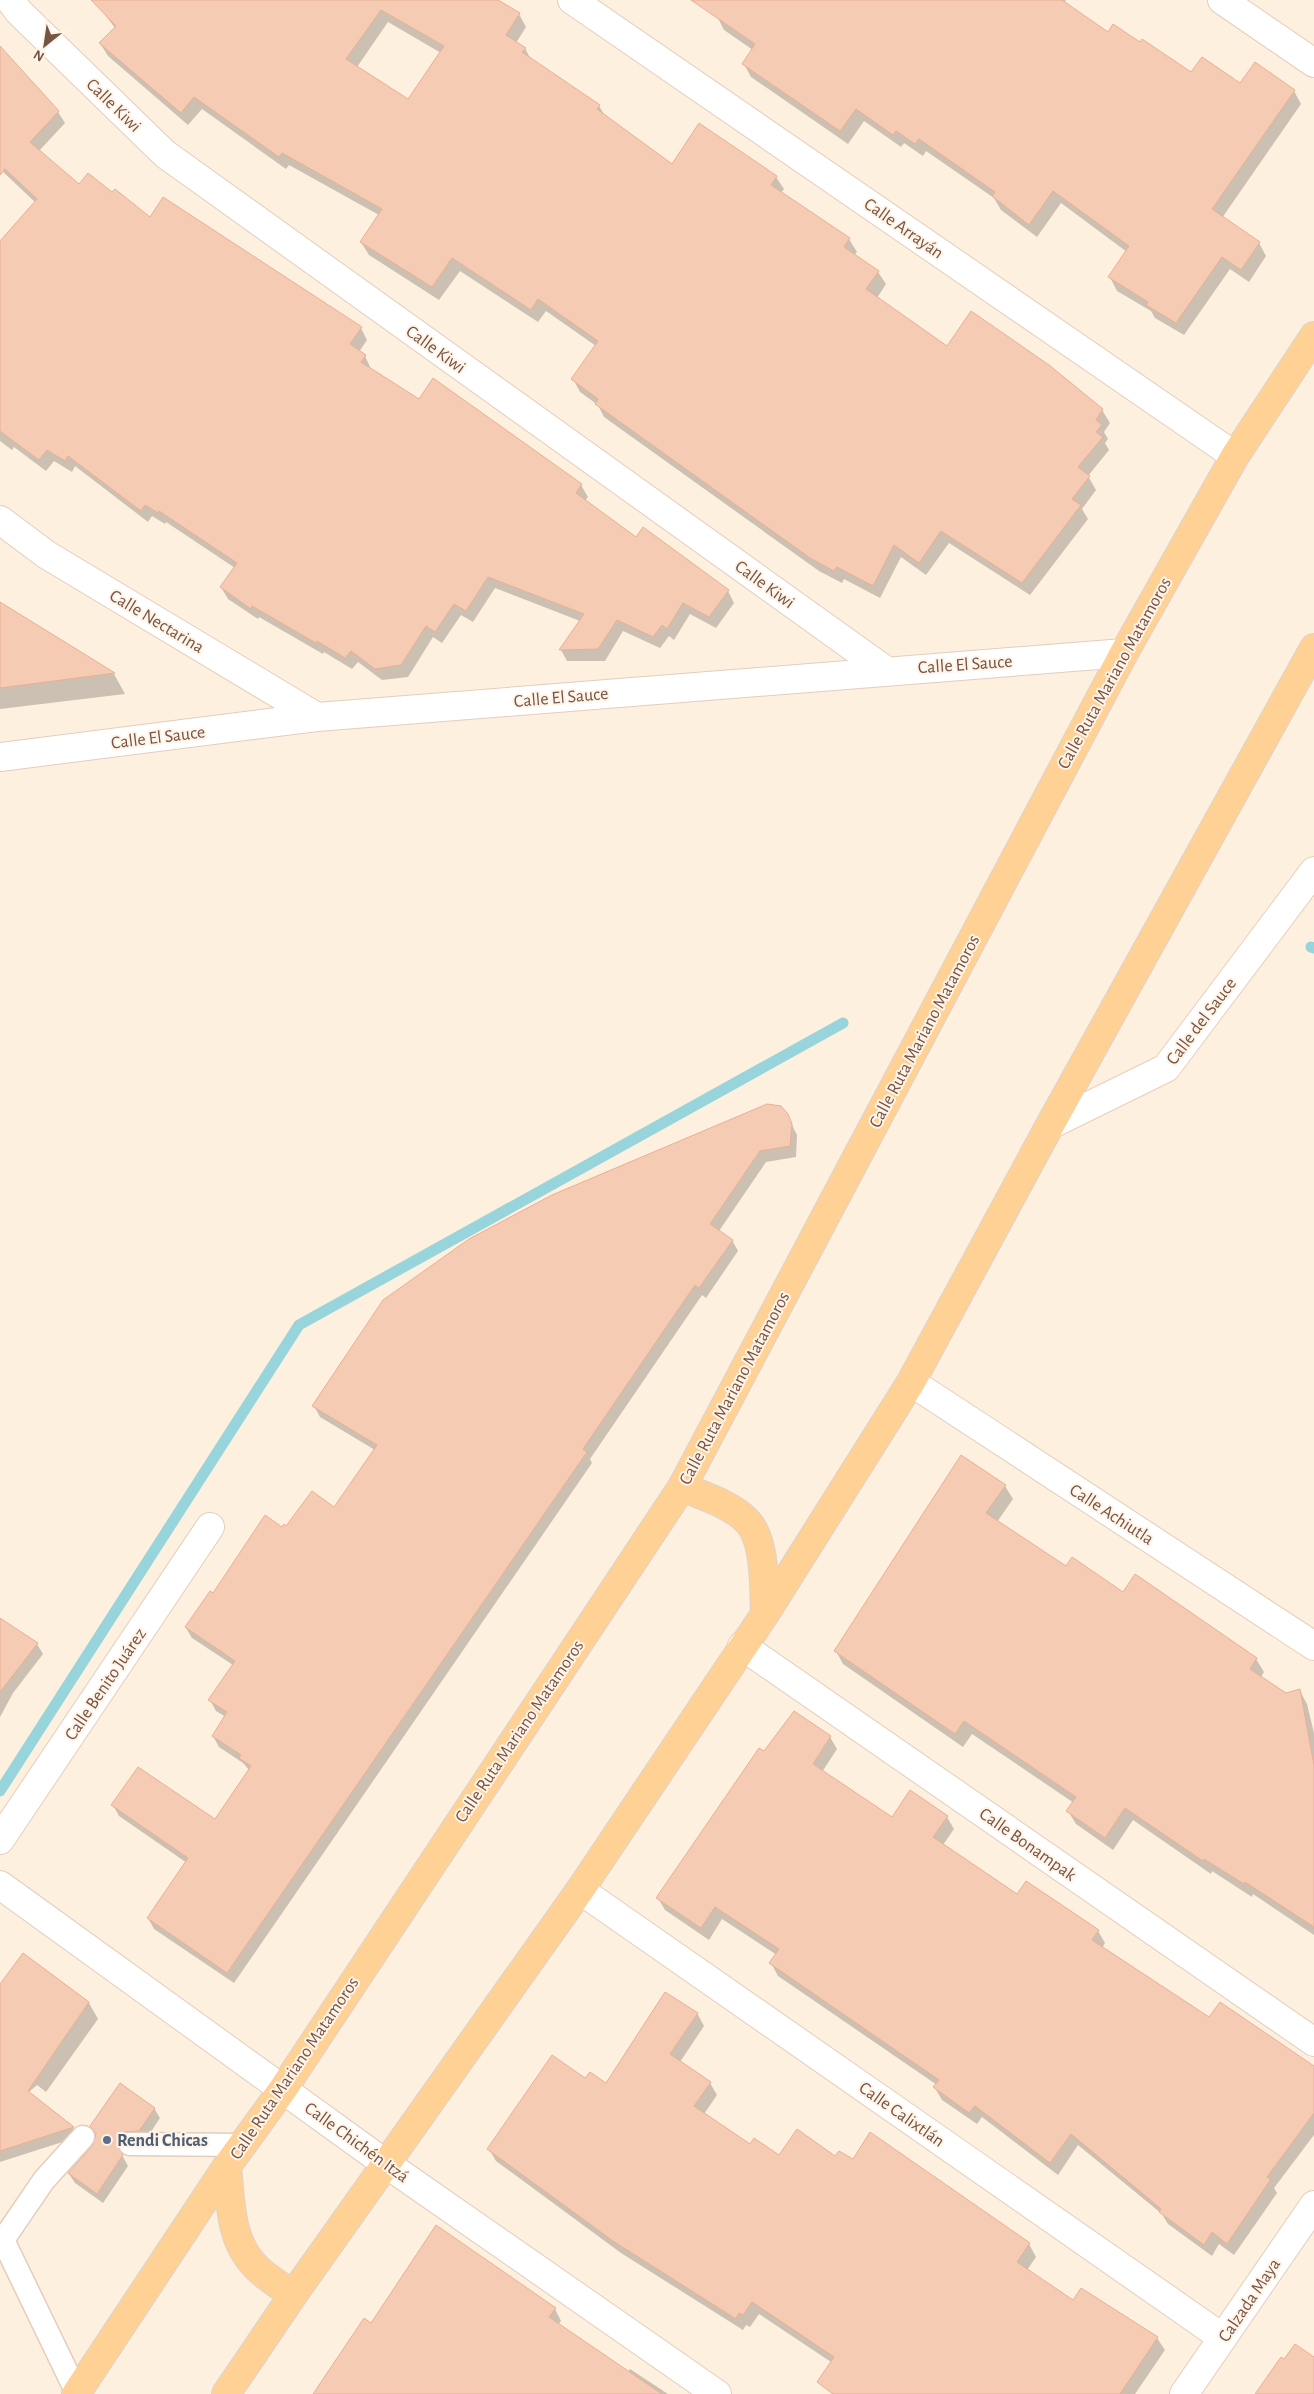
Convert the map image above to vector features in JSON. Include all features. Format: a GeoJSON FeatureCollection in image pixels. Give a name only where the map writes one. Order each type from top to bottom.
{"type":"FeatureCollection","features":[{"type":"Feature","properties":{"kind":"main road","name":"Calle Ruta Mariano Matamoros"},"geometry":{"type":"LineString","coordinates":[[76,2394],[282,2089],[682,1487],[1124,653],[1235,456],[1314,336]]}},
{"type":"Feature","properties":{"kind":"main road"},"geometry":{"type":"LineString","coordinates":[[226,2394],[293,2295],[387,2165],[580,1890],[765,1614],[911,1382],[1050,1125],[1314,648]]}},
{"type":"Feature","properties":{"kind":"main road"},"geometry":{"type":"LineString","coordinates":[[682,1487],[729,1508],[748,1521],[757,1540],[762,1558],[765,1614]]}},
{"type":"Feature","properties":{"kind":"main road"},"geometry":{"type":"LineString","coordinates":[[235,2156],[235,2234],[243,2252],[257,2268],[293,2295]]}},
{"type":"Feature","properties":{"kind":"street","name":"Calle Kiwi"},"geometry":{"type":"LineString","coordinates":[[10,0],[19,12],[165,154],[885,670]]}},
{"type":"Feature","properties":{"kind":"street","name":"Calle Arrayán"},"geometry":{"type":"LineString","coordinates":[[572,0],[1235,456]]}},
{"type":"Feature","properties":{"kind":"street"},"geometry":{"type":"LineString","coordinates":[[1222,0],[1314,63]]}},
{"type":"Feature","properties":{"kind":"street","name":"Calle Nectarina"},"geometry":{"type":"LineString","coordinates":[[0,520],[47,555],[317,717]]}},
{"type":"Feature","properties":{"kind":"street","name":"Calle El Sauce"},"geometry":{"type":"LineString","coordinates":[[0,757],[317,717],[885,670],[1124,653]]}},
{"type":"Feature","properties":{"kind":"street","name":"Calle del Sauce"},"geometry":{"type":"LineString","coordinates":[[1050,1125],[1166,1068],[1314,871]]}},
{"type":"Feature","properties":{"kind":"street","name":"Calle Achiutla"},"geometry":{"type":"LineString","coordinates":[[911,1382],[1314,1646]]}},
{"type":"Feature","properties":{"kind":"street","name":"Calle Benito Juárez"},"geometry":{"type":"LineString","coordinates":[[0,1840],[210,1527]]}},
{"type":"Feature","properties":{"kind":"street","name":"Calle Bonampak"},"geometry":{"type":"LineString","coordinates":[[742,1646],[1314,2042]]}},
{"type":"Feature","properties":{"kind":"street","name":"Calle Chichén Itzá"},"geometry":{"type":"LineString","coordinates":[[0,1885],[387,2165],[717,2394]]}},
{"type":"Feature","properties":{"kind":"street","name":"Calle Calixtlán"},"geometry":{"type":"LineString","coordinates":[[580,1890],[1223,2338]]}},
{"type":"Feature","properties":{"kind":"street","name":"Calzada Maya"},"geometry":{"type":"LineString","coordinates":[[1184,2394],[1314,2205]]}},
{"type":"Feature","properties":{"kind":"lane"},"geometry":{"type":"LineString","coordinates":[[76,2394],[2,2236],[44,2180],[83,2137]]}},
{"type":"Feature","properties":{"kind":"lane"},"geometry":{"type":"LineString","coordinates":[[130,2144],[235,2156]]}},
{"type":"Feature","properties":{"kind":"building"},"geometry":{"type":"Polygon","coordinates":[[[91,0],[498,0],[520,13],[506,35],[526,48],[522,52],[600,105],[597,109],[672,164],[699,123],[777,176],[771,185],[850,238],[844,247],[879,271],[866,289],[947,346],[971,311],[1049,365],[1103,409],[1096,420],[1102,425],[1096,432],[1103,437],[1078,467],[1090,476],[1072,499],[1081,505],[1022,583],[941,531],[919,563],[894,545],[873,586],[837,567],[834,571],[810,558],[595,404],[598,399],[571,379],[598,341],[538,299],[531,310],[452,258],[432,287],[360,242],[382,209],[282,153],[279,157],[194,97],[181,113],[99,43],[116,26],[91,0]],[[381,10],[346,59],[408,99],[444,46],[381,10]]]}},
{"type":"Feature","properties":{"kind":"building"},"geometry":{"type":"Polygon","coordinates":[[[691,0],[1062,0],[1108,32],[1113,24],[1140,42],[1142,39],[1191,72],[1202,57],[1240,83],[1255,62],[1295,90],[1212,209],[1260,242],[1241,270],[1222,257],[1176,323],[1146,305],[1148,302],[1108,277],[1129,246],[1053,191],[1029,225],[992,196],[995,192],[919,139],[915,144],[896,131],[893,135],[856,109],[840,131],[742,64],[755,44],[691,0]]]}},
{"type":"Feature","properties":{"kind":"building"},"geometry":{"type":"Polygon","coordinates":[[[0,46],[59,111],[30,142],[79,184],[88,173],[112,192],[115,189],[150,217],[163,197],[362,327],[350,344],[366,355],[361,362],[419,399],[433,378],[582,484],[576,493],[636,537],[643,527],[729,590],[709,617],[683,603],[667,629],[662,625],[653,637],[617,620],[598,649],[559,650],[584,614],[488,577],[466,611],[454,604],[435,632],[426,626],[401,665],[375,669],[351,651],[345,658],[252,606],[251,609],[220,587],[237,563],[159,511],[158,513],[145,505],[141,511],[68,456],[65,461],[47,450],[39,460],[0,431],[0,241],[37,199],[5,169],[0,175],[0,46]]]}},
{"type":"Feature","properties":{"kind":"building"},"geometry":{"type":"Polygon","coordinates":[[[0,602],[115,673],[0,688],[0,602]]]}},
{"type":"Feature","properties":{"kind":"building"},"geometry":{"type":"Polygon","coordinates":[[[767,1104],[781,1106],[788,1114],[792,1124],[790,1146],[760,1151],[710,1224],[733,1240],[699,1288],[695,1285],[583,1449],[587,1452],[227,1973],[147,1918],[188,1858],[111,1805],[138,1767],[215,1819],[251,1766],[239,1758],[241,1755],[212,1736],[227,1712],[208,1700],[235,1661],[185,1627],[210,1591],[213,1593],[265,1515],[282,1527],[284,1524],[286,1526],[312,1491],[334,1507],[377,1445],[312,1406],[383,1300],[469,1239],[552,1195],[767,1104]]]}},
{"type":"Feature","properties":{"kind":"building"},"geometry":{"type":"Polygon","coordinates":[[[961,1455],[1006,1485],[986,1513],[1066,1566],[1072,1557],[1123,1592],[1135,1574],[1257,1658],[1250,1669],[1286,1693],[1300,1689],[1314,1765],[1314,1927],[1245,1882],[1244,1884],[1204,1859],[1203,1861],[1125,1808],[1105,1838],[1066,1811],[1076,1797],[964,1721],[955,1734],[834,1651],[961,1455]]]}},
{"type":"Feature","properties":{"kind":"building"},"geometry":{"type":"Polygon","coordinates":[[[0,1618],[38,1643],[0,1692],[0,1618]]]}},
{"type":"Feature","properties":{"kind":"building"},"geometry":{"type":"Polygon","coordinates":[[[794,1711],[831,1736],[813,1764],[892,1817],[910,1790],[948,1816],[933,1837],[1017,1894],[1026,1881],[1099,1930],[1092,1940],[1209,2017],[1220,2002],[1314,2066],[1314,2113],[1267,2177],[1271,2179],[1227,2244],[1212,2232],[1204,2245],[1159,2212],[1161,2209],[1071,2134],[1050,2163],[975,2106],[969,2113],[933,2087],[939,2080],[769,1963],[779,1949],[715,1907],[701,1928],[656,1898],[759,1748],[764,1751],[794,1711]]]}},
{"type":"Feature","properties":{"kind":"building"},"geometry":{"type":"Polygon","coordinates":[[[23,1953],[89,2002],[28,2091],[74,2127],[0,2151],[0,1984],[23,1953]]]}},
{"type":"Feature","properties":{"kind":"building"},"geometry":{"type":"Polygon","coordinates":[[[665,1992],[698,2013],[670,2054],[711,2082],[694,2106],[750,2144],[754,2138],[779,2155],[797,2129],[835,2156],[839,2151],[853,2159],[870,2132],[1030,2243],[1017,2262],[1073,2300],[1081,2288],[1158,2337],[1120,2394],[833,2394],[817,2382],[834,2357],[752,2302],[743,2315],[739,2313],[736,2319],[613,2241],[487,2149],[552,2055],[585,2078],[590,2072],[606,2083],[665,1992]]]}},
{"type":"Feature","properties":{"kind":"building","name":"Rendi Chicas"},"geometry":{"type":"Polygon","coordinates":[[[120,2083],[155,2108],[139,2131],[124,2132],[119,2137],[117,2144],[123,2155],[97,2194],[68,2173],[93,2145],[96,2133],[90,2126],[120,2083]]]}},
{"type":"Feature","properties":{"kind":"building"},"geometry":{"type":"Polygon","coordinates":[[[436,2225],[556,2308],[549,2317],[662,2394],[313,2394],[364,2318],[371,2323],[436,2225]]]}},
{"type":"Feature","properties":{"kind":"building"},"geometry":{"type":"Polygon","coordinates":[[[1295,2344],[1314,2357],[1314,2394],[1255,2394],[1281,2357],[1284,2359],[1295,2344]]]}},
{"type":"Feature","properties":{"kind":"waterway"},"geometry":{"type":"LineString","coordinates":[[0,1791],[299,1325],[843,1023]]}},
{"type":"Feature","properties":{"kind":"place","name":"Rendi Chicas"},"geometry":{"type":"Point","coordinates":[107,2140]}}]}
